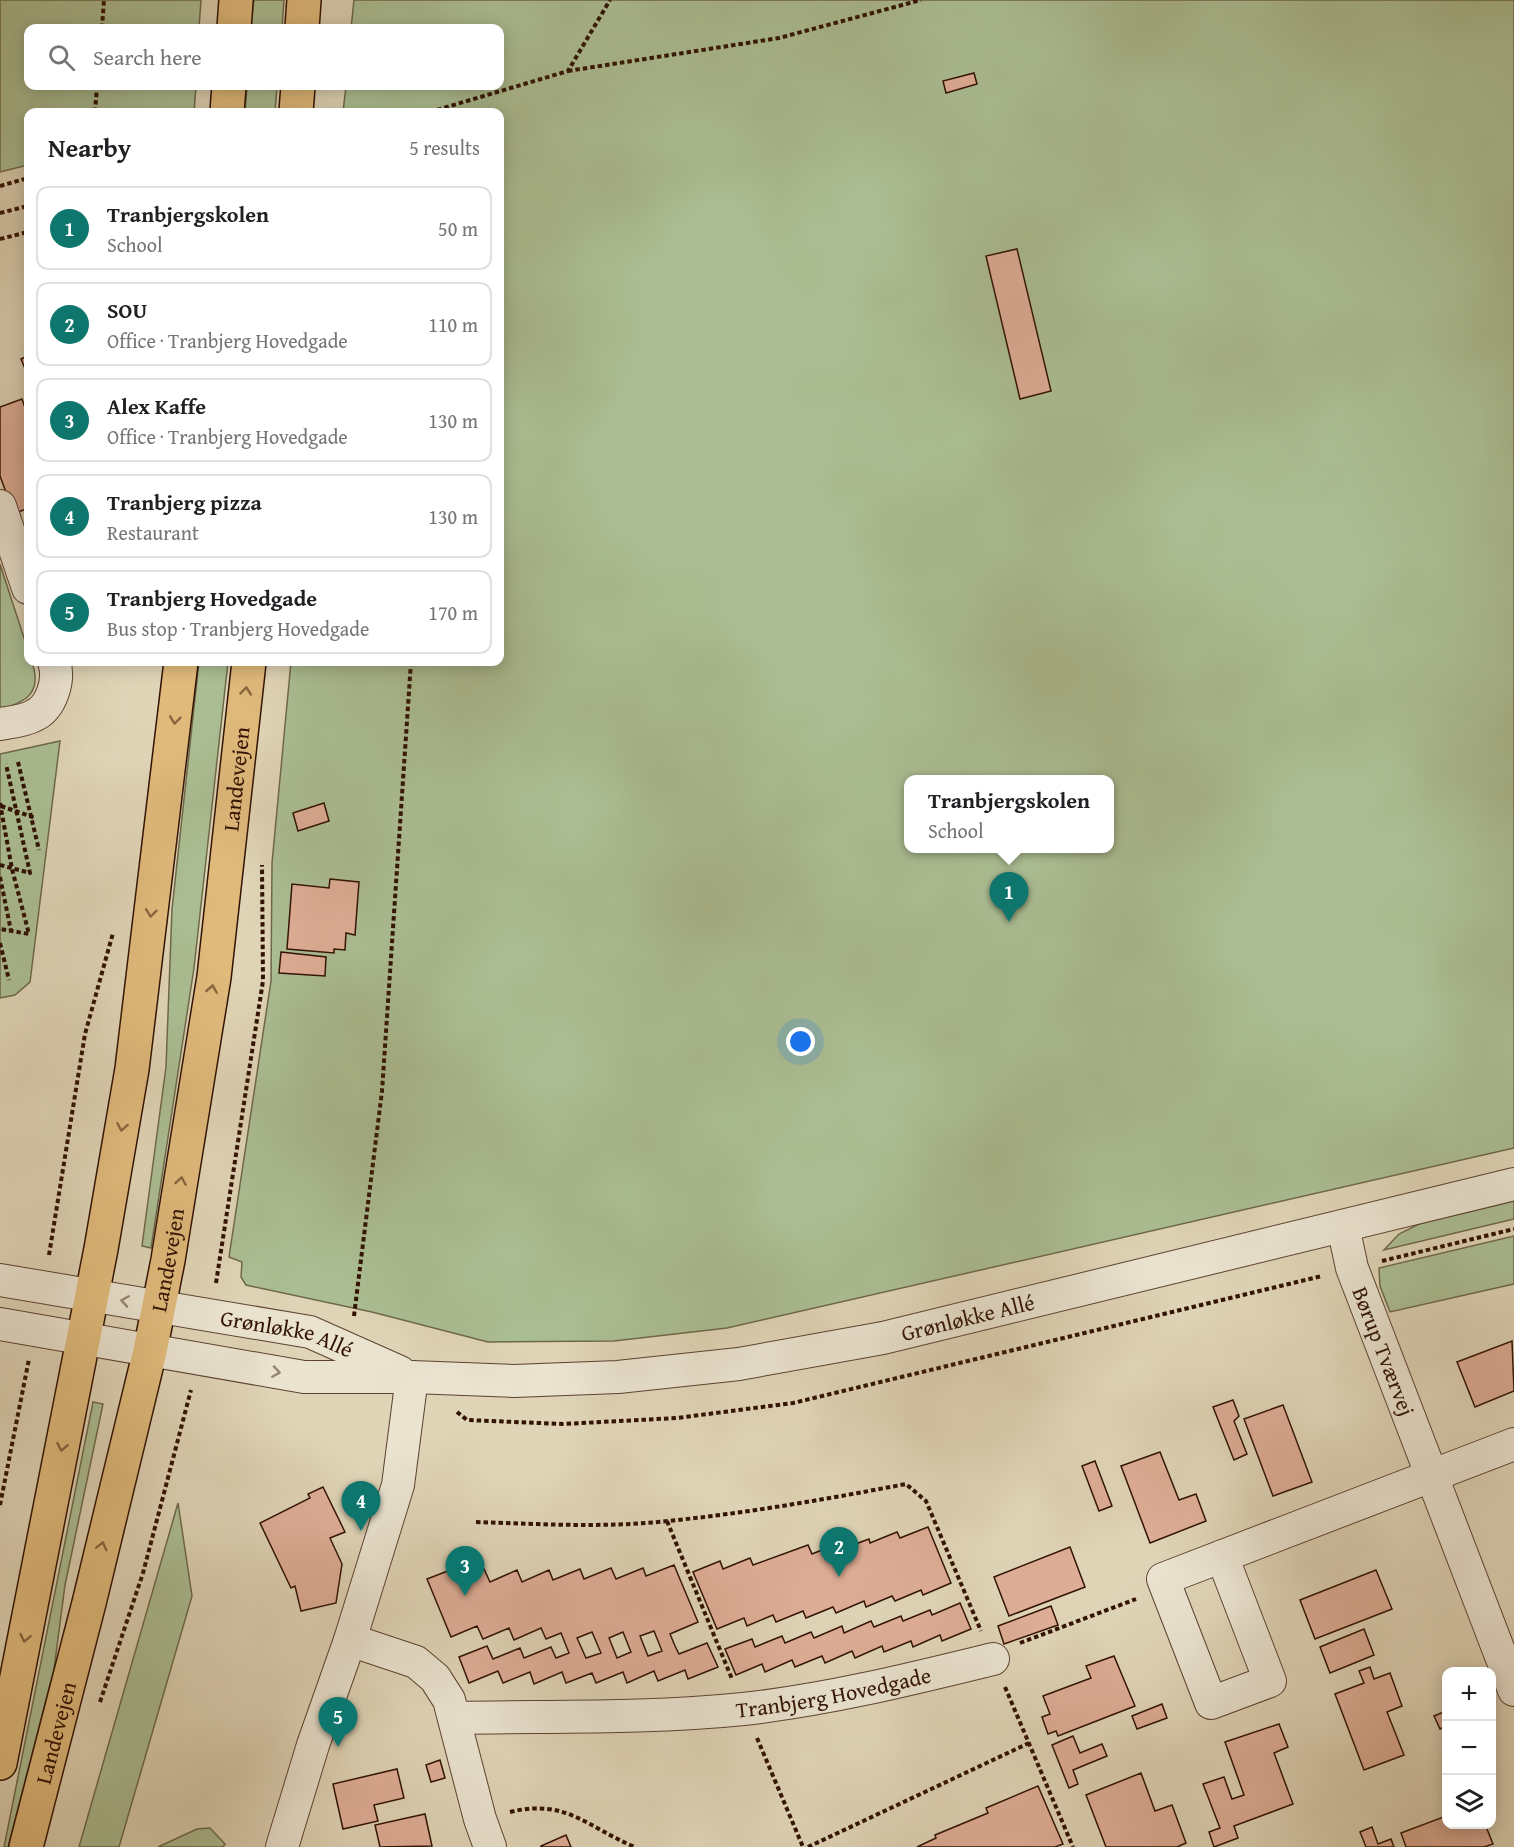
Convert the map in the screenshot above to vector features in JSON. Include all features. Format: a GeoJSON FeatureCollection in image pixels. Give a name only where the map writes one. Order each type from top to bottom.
{"type":"FeatureCollection","features":[{"type":"Feature","properties":{"kind":"main road"},"geometry":{"type":"LineString","coordinates":[[234,24],[236,0]]}},
{"type":"Feature","properties":{"kind":"main road"},"geometry":{"type":"LineString","coordinates":[[302,24],[304,0]]}},
{"type":"Feature","properties":{"kind":"main road"},"geometry":{"type":"LineString","coordinates":[[227,108],[229,90]]}},
{"type":"Feature","properties":{"kind":"main road"},"geometry":{"type":"LineString","coordinates":[[296,108],[298,90]]}},
{"type":"Feature","properties":{"kind":"main road","name":"Landevejen"},"geometry":{"type":"LineString","coordinates":[[0,1763],[83,1339],[132,1069],[181,666]]}},
{"type":"Feature","properties":{"kind":"main road","name":"Landevejen"},"geometry":{"type":"LineString","coordinates":[[26,1847],[150,1351],[159,1306],[214,977],[249,666]]}},
{"type":"Feature","properties":{"kind":"street"},"geometry":{"type":"LineString","coordinates":[[0,506],[24,576]]}},
{"type":"Feature","properties":{"kind":"street"},"geometry":{"type":"LineString","coordinates":[[0,724],[35,716],[51,698],[58,673],[55,666]]}},
{"type":"Feature","properties":{"kind":"street","name":"Grønløkke Allé"},"geometry":{"type":"LineString","coordinates":[[0,1324],[304,1377],[537,1380],[618,1377],[739,1364],[883,1338],[1514,1184]]}},
{"type":"Feature","properties":{"kind":"street","name":"Børup Tværvej"},"geometry":{"type":"LineString","coordinates":[[1343,1226],[1352,1268],[1514,1690]]}},
{"type":"Feature","properties":{"kind":"street","name":"Grønløkke Allé"},"geometry":{"type":"LineString","coordinates":[[0,1280],[310,1332],[412,1377]]}},
{"type":"Feature","properties":{"kind":"street"},"geometry":{"type":"LineString","coordinates":[[282,1847],[313,1745],[350,1641],[398,1485],[412,1377]]}},
{"type":"Feature","properties":{"kind":"street"},"geometry":{"type":"LineString","coordinates":[[1222,1556],[1269,1681],[1211,1703],[1163,1579],[1222,1556],[1514,1444]]}},
{"type":"Feature","properties":{"kind":"street"},"geometry":{"type":"LineString","coordinates":[[350,1641],[416,1662],[435,1678],[449,1700],[455,1718],[485,1833]]}},
{"type":"Feature","properties":{"kind":"street","name":"Tranbjerg Hovedgade"},"geometry":{"type":"LineString","coordinates":[[455,1718],[605,1716],[744,1709],[880,1687],[1006,1651]]}},
{"type":"Feature","properties":{"kind":"path"},"geometry":{"type":"LineString","coordinates":[[102,24],[104,0]]}},
{"type":"Feature","properties":{"kind":"path"},"geometry":{"type":"LineString","coordinates":[[568,71],[610,0]]}},
{"type":"Feature","properties":{"kind":"path"},"geometry":{"type":"LineString","coordinates":[[457,108],[568,71],[778,38],[921,0]]}},
{"type":"Feature","properties":{"kind":"path"},"geometry":{"type":"LineString","coordinates":[[95,108],[97,90]]}},
{"type":"Feature","properties":{"kind":"path"},"geometry":{"type":"LineString","coordinates":[[0,186],[24,179]]}},
{"type":"Feature","properties":{"kind":"path"},"geometry":{"type":"LineString","coordinates":[[0,213],[24,207]]}},
{"type":"Feature","properties":{"kind":"path"},"geometry":{"type":"LineString","coordinates":[[0,239],[24,233]]}},
{"type":"Feature","properties":{"kind":"path"},"geometry":{"type":"LineString","coordinates":[[348,1349],[382,1091],[411,666]]}},
{"type":"Feature","properties":{"kind":"path"},"geometry":{"type":"LineString","coordinates":[[18,762],[34,817],[39,850]]}},
{"type":"Feature","properties":{"kind":"path"},"geometry":{"type":"LineString","coordinates":[[0,866],[30,873],[6,764]]}},
{"type":"Feature","properties":{"kind":"path"},"geometry":{"type":"LineString","coordinates":[[0,805],[34,817]]}},
{"type":"Feature","properties":{"kind":"path"},"geometry":{"type":"LineString","coordinates":[[0,805],[12,869],[29,934],[0,929]]}},
{"type":"Feature","properties":{"kind":"path"},"geometry":{"type":"LineString","coordinates":[[219,1268],[262,981],[262,862]]}},
{"type":"Feature","properties":{"kind":"path"},"geometry":{"type":"LineString","coordinates":[[0,877],[11,931]]}},
{"type":"Feature","properties":{"kind":"path"},"geometry":{"type":"LineString","coordinates":[[52,1241],[85,1034],[116,922]]}},
{"type":"Feature","properties":{"kind":"path"},"geometry":{"type":"LineString","coordinates":[[0,943],[9,980]]}},
{"type":"Feature","properties":{"kind":"path"},"geometry":{"type":"LineString","coordinates":[[0,1505],[25,1381]]}},
{"type":"Feature","properties":{"kind":"path"},"geometry":{"type":"LineString","coordinates":[[98,1708],[143,1573],[186,1410]]}},
{"type":"Feature","properties":{"kind":"path"},"geometry":{"type":"LineString","coordinates":[[476,1522],[596,1525],[667,1521],[798,1504],[906,1484],[926,1501],[1006,1651],[1029,1743],[1073,1847]]}},
{"type":"Feature","properties":{"kind":"path"},"geometry":{"type":"LineString","coordinates":[[1006,1651],[1155,1592],[1163,1579]]}},
{"type":"Feature","properties":{"kind":"path"},"geometry":{"type":"LineString","coordinates":[[808,1847],[1029,1743]]}},
{"type":"Feature","properties":{"kind":"path"},"geometry":{"type":"LineString","coordinates":[[485,1833],[524,1809],[553,1809],[575,1815],[635,1847]]}},
{"type":"Feature","properties":{"kind":"green space"},"geometry":{"type":"Polygon","coordinates":[[[0,0],[201,0],[199,24],[24,24],[24,90],[196,90],[194,108],[24,108],[24,166],[0,172],[0,0]]]}},
{"type":"Feature","properties":{"kind":"green space"},"geometry":{"type":"Polygon","coordinates":[[[254,0],[284,0],[282,24],[251,24],[254,0]]]}},
{"type":"Feature","properties":{"kind":"green space"},"geometry":{"type":"Polygon","coordinates":[[[354,0],[1514,0],[1514,1148],[727,1328],[614,1341],[488,1342],[372,1312],[246,1285],[241,1277],[242,1262],[229,1257],[271,981],[272,863],[291,666],[504,666],[504,108],[343,108],[346,90],[504,90],[504,24],[351,24],[354,0]]]}},
{"type":"Feature","properties":{"kind":"green space"},"geometry":{"type":"Polygon","coordinates":[[[247,90],[277,90],[275,108],[245,108],[247,90]]]}},
{"type":"Feature","properties":{"kind":"green space"},"geometry":{"type":"Polygon","coordinates":[[[0,564],[24,638],[24,666],[33,666],[35,681],[34,688],[25,699],[0,709],[0,564]]]}},
{"type":"Feature","properties":{"kind":"green space"},"geometry":{"type":"Polygon","coordinates":[[[199,666],[228,666],[194,968],[151,1248],[142,1246],[166,1067],[172,909],[199,666]]]}},
{"type":"Feature","properties":{"kind":"green space"},"geometry":{"type":"Polygon","coordinates":[[[60,741],[30,982],[15,995],[0,998],[0,754],[60,741]]]}},
{"type":"Feature","properties":{"kind":"green space"},"geometry":{"type":"Polygon","coordinates":[[[1514,1201],[1514,1219],[1384,1250],[1399,1234],[1419,1224],[1514,1201]]]}},
{"type":"Feature","properties":{"kind":"green space"},"geometry":{"type":"Polygon","coordinates":[[[1514,1236],[1514,1284],[1390,1312],[1380,1286],[1379,1268],[1514,1236]]]}},
{"type":"Feature","properties":{"kind":"green space"},"geometry":{"type":"Polygon","coordinates":[[[93,1402],[103,1404],[65,1585],[54,1669],[8,1847],[4,1847],[93,1402]]]}},
{"type":"Feature","properties":{"kind":"green space"},"geometry":{"type":"Polygon","coordinates":[[[178,1503],[192,1596],[119,1847],[79,1847],[178,1503]]]}},
{"type":"Feature","properties":{"kind":"green space"},"geometry":{"type":"Polygon","coordinates":[[[210,1828],[225,1844],[223,1847],[158,1847],[197,1829],[210,1828]]]}},
{"type":"Feature","properties":{"kind":"building"},"geometry":{"type":"Polygon","coordinates":[[[974,73],[977,84],[946,93],[943,81],[974,73]]]}},
{"type":"Feature","properties":{"kind":"building"},"geometry":{"type":"Polygon","coordinates":[[[1017,249],[1051,391],[1020,399],[986,256],[1017,249]]]}},
{"type":"Feature","properties":{"kind":"building"},"geometry":{"type":"Polygon","coordinates":[[[22,399],[24,405],[24,510],[14,514],[0,476],[0,407],[22,399]]]}},
{"type":"Feature","properties":{"kind":"building"},"geometry":{"type":"Polygon","coordinates":[[[324,803],[329,821],[298,831],[293,813],[324,803]]]}},
{"type":"Feature","properties":{"kind":"building"},"geometry":{"type":"Polygon","coordinates":[[[330,879],[359,882],[355,935],[346,933],[345,950],[334,949],[334,953],[287,949],[292,884],[329,888],[330,879]]]}},
{"type":"Feature","properties":{"kind":"building"},"geometry":{"type":"Polygon","coordinates":[[[281,952],[326,957],[325,976],[279,973],[281,952]]]}},
{"type":"Feature","properties":{"kind":"building"},"geometry":{"type":"Polygon","coordinates":[[[1512,1341],[1514,1391],[1475,1407],[1457,1362],[1512,1341]]]}},
{"type":"Feature","properties":{"kind":"building"},"geometry":{"type":"Polygon","coordinates":[[[1233,1400],[1239,1416],[1234,1421],[1247,1454],[1234,1460],[1213,1407],[1233,1400]]]}},
{"type":"Feature","properties":{"kind":"building"},"geometry":{"type":"Polygon","coordinates":[[[1283,1405],[1312,1482],[1273,1496],[1244,1419],[1283,1405]]]}},
{"type":"Feature","properties":{"kind":"building"},"geometry":{"type":"Polygon","coordinates":[[[1160,1452],[1179,1500],[1196,1494],[1206,1521],[1150,1543],[1121,1466],[1160,1452]]]}},
{"type":"Feature","properties":{"kind":"building"},"geometry":{"type":"Polygon","coordinates":[[[1095,1461],[1112,1506],[1099,1511],[1082,1466],[1095,1461]]]}},
{"type":"Feature","properties":{"kind":"building"},"geometry":{"type":"Polygon","coordinates":[[[323,1487],[345,1532],[330,1538],[342,1564],[336,1603],[301,1611],[295,1586],[291,1588],[260,1523],[310,1498],[308,1494],[323,1487]]]}},
{"type":"Feature","properties":{"kind":"building"},"geometry":{"type":"Polygon","coordinates":[[[928,1527],[951,1583],[923,1595],[921,1590],[895,1601],[892,1596],[866,1607],[864,1601],[836,1613],[833,1607],[806,1618],[803,1611],[776,1622],[773,1615],[747,1626],[744,1618],[717,1629],[693,1572],[720,1561],[723,1569],[750,1558],[753,1565],[808,1545],[812,1554],[839,1543],[842,1549],[869,1539],[870,1543],[897,1532],[900,1538],[928,1527]]]}},
{"type":"Feature","properties":{"kind":"building"},"geometry":{"type":"Polygon","coordinates":[[[1070,1547],[1085,1587],[1009,1616],[994,1577],[1070,1547]]]}},
{"type":"Feature","properties":{"kind":"building"},"geometry":{"type":"Polygon","coordinates":[[[674,1565],[698,1622],[670,1634],[675,1646],[679,1654],[707,1643],[718,1667],[688,1679],[685,1670],[658,1681],[654,1671],[627,1683],[623,1672],[596,1683],[592,1673],[566,1683],[562,1672],[534,1684],[530,1672],[503,1683],[498,1671],[469,1683],[459,1657],[487,1646],[493,1659],[520,1648],[524,1658],[551,1647],[556,1658],[569,1653],[561,1633],[546,1639],[541,1628],[514,1640],[509,1628],[483,1639],[477,1626],[451,1637],[427,1579],[453,1569],[458,1580],[484,1569],[490,1582],[517,1570],[522,1582],[549,1570],[553,1580],[580,1569],[584,1579],[611,1568],[616,1579],[643,1568],[646,1576],[674,1565]],[[654,1631],[640,1636],[648,1656],[662,1651],[654,1631]],[[592,1632],[577,1638],[586,1658],[601,1653],[592,1632]],[[623,1632],[609,1638],[617,1658],[631,1652],[623,1632]]]}},
{"type":"Feature","properties":{"kind":"building"},"geometry":{"type":"Polygon","coordinates":[[[1376,1570],[1392,1609],[1315,1639],[1300,1600],[1376,1570]]]}},
{"type":"Feature","properties":{"kind":"building"},"geometry":{"type":"Polygon","coordinates":[[[960,1603],[971,1629],[942,1641],[940,1635],[913,1647],[911,1641],[884,1652],[882,1646],[855,1658],[852,1651],[825,1663],[822,1656],[795,1667],[792,1660],[765,1672],[762,1664],[736,1675],[725,1649],[752,1639],[755,1647],[782,1636],[785,1643],[811,1632],[814,1638],[842,1626],[844,1633],[871,1621],[874,1627],[901,1616],[903,1621],[930,1610],[932,1615],[960,1603]]]}},
{"type":"Feature","properties":{"kind":"building"},"geometry":{"type":"Polygon","coordinates":[[[1051,1606],[1058,1625],[1004,1644],[998,1626],[1051,1606]]]}},
{"type":"Feature","properties":{"kind":"building"},"geometry":{"type":"Polygon","coordinates":[[[1364,1629],[1374,1655],[1330,1673],[1320,1647],[1364,1629]]]}},
{"type":"Feature","properties":{"kind":"building"},"geometry":{"type":"Polygon","coordinates":[[[1114,1656],[1135,1706],[1058,1736],[1056,1731],[1048,1734],[1042,1717],[1050,1714],[1043,1696],[1091,1678],[1086,1666],[1114,1656]]]}},
{"type":"Feature","properties":{"kind":"building"},"geometry":{"type":"Polygon","coordinates":[[[1370,1667],[1374,1679],[1390,1673],[1402,1706],[1387,1712],[1404,1755],[1364,1770],[1335,1694],[1364,1683],[1359,1671],[1370,1667]]]}},
{"type":"Feature","properties":{"kind":"building"},"geometry":{"type":"Polygon","coordinates":[[[1162,1704],[1167,1718],[1137,1729],[1132,1716],[1162,1704]]]}},
{"type":"Feature","properties":{"kind":"building"},"geometry":{"type":"Polygon","coordinates":[[[1442,1713],[1442,1728],[1440,1729],[1434,1716],[1442,1713]]]}},
{"type":"Feature","properties":{"kind":"building"},"geometry":{"type":"Polygon","coordinates":[[[1279,1724],[1288,1747],[1274,1753],[1293,1804],[1234,1826],[1238,1838],[1214,1847],[1209,1832],[1220,1828],[1203,1784],[1224,1777],[1232,1799],[1244,1795],[1225,1742],[1279,1724]]]}},
{"type":"Feature","properties":{"kind":"building"},"geometry":{"type":"Polygon","coordinates":[[[1073,1736],[1080,1753],[1102,1744],[1107,1756],[1073,1770],[1078,1784],[1069,1788],[1052,1745],[1073,1736]]]}},
{"type":"Feature","properties":{"kind":"building"},"geometry":{"type":"Polygon","coordinates":[[[440,1760],[445,1778],[431,1782],[426,1765],[440,1760]]]}},
{"type":"Feature","properties":{"kind":"building"},"geometry":{"type":"Polygon","coordinates":[[[397,1769],[404,1798],[374,1805],[378,1821],[343,1829],[333,1784],[397,1769]]]}},
{"type":"Feature","properties":{"kind":"building"},"geometry":{"type":"Polygon","coordinates":[[[1141,1773],[1155,1811],[1172,1805],[1186,1843],[1177,1847],[1106,1847],[1086,1795],[1141,1773]]]}},
{"type":"Feature","properties":{"kind":"building"},"geometry":{"type":"Polygon","coordinates":[[[1038,1786],[1063,1844],[1055,1847],[917,1847],[936,1838],[935,1835],[988,1813],[986,1808],[1038,1786]]]}},
{"type":"Feature","properties":{"kind":"building"},"geometry":{"type":"Polygon","coordinates":[[[425,1814],[432,1846],[380,1847],[375,1825],[425,1814]]]}},
{"type":"Feature","properties":{"kind":"building"},"geometry":{"type":"Polygon","coordinates":[[[1442,1818],[1442,1829],[1487,1829],[1493,1844],[1484,1847],[1406,1847],[1401,1833],[1442,1818]]]}},
{"type":"Feature","properties":{"kind":"building"},"geometry":{"type":"Polygon","coordinates":[[[1372,1827],[1378,1844],[1391,1839],[1394,1847],[1366,1847],[1360,1832],[1372,1827]]]}},
{"type":"Feature","properties":{"kind":"building"},"geometry":{"type":"Polygon","coordinates":[[[566,1835],[571,1847],[541,1847],[541,1846],[566,1835]]]}},
{"type":"Feature","properties":{"kind":"place","name":"Tranbjergskolen"},"geometry":{"type":"Point","coordinates":[1009,922]}},
{"type":"Feature","properties":{"kind":"place","name":"Tranbjerg pizza"},"geometry":{"type":"Point","coordinates":[361,1531]}},
{"type":"Feature","properties":{"kind":"place","name":"SOU"},"geometry":{"type":"Point","coordinates":[839,1577]}},
{"type":"Feature","properties":{"kind":"place","name":"Alex Kaffe"},"geometry":{"type":"Point","coordinates":[465,1596]}},
{"type":"Feature","properties":{"kind":"place","name":"Tranbjerg Hovedgade"},"geometry":{"type":"Point","coordinates":[338,1747]}}]}
